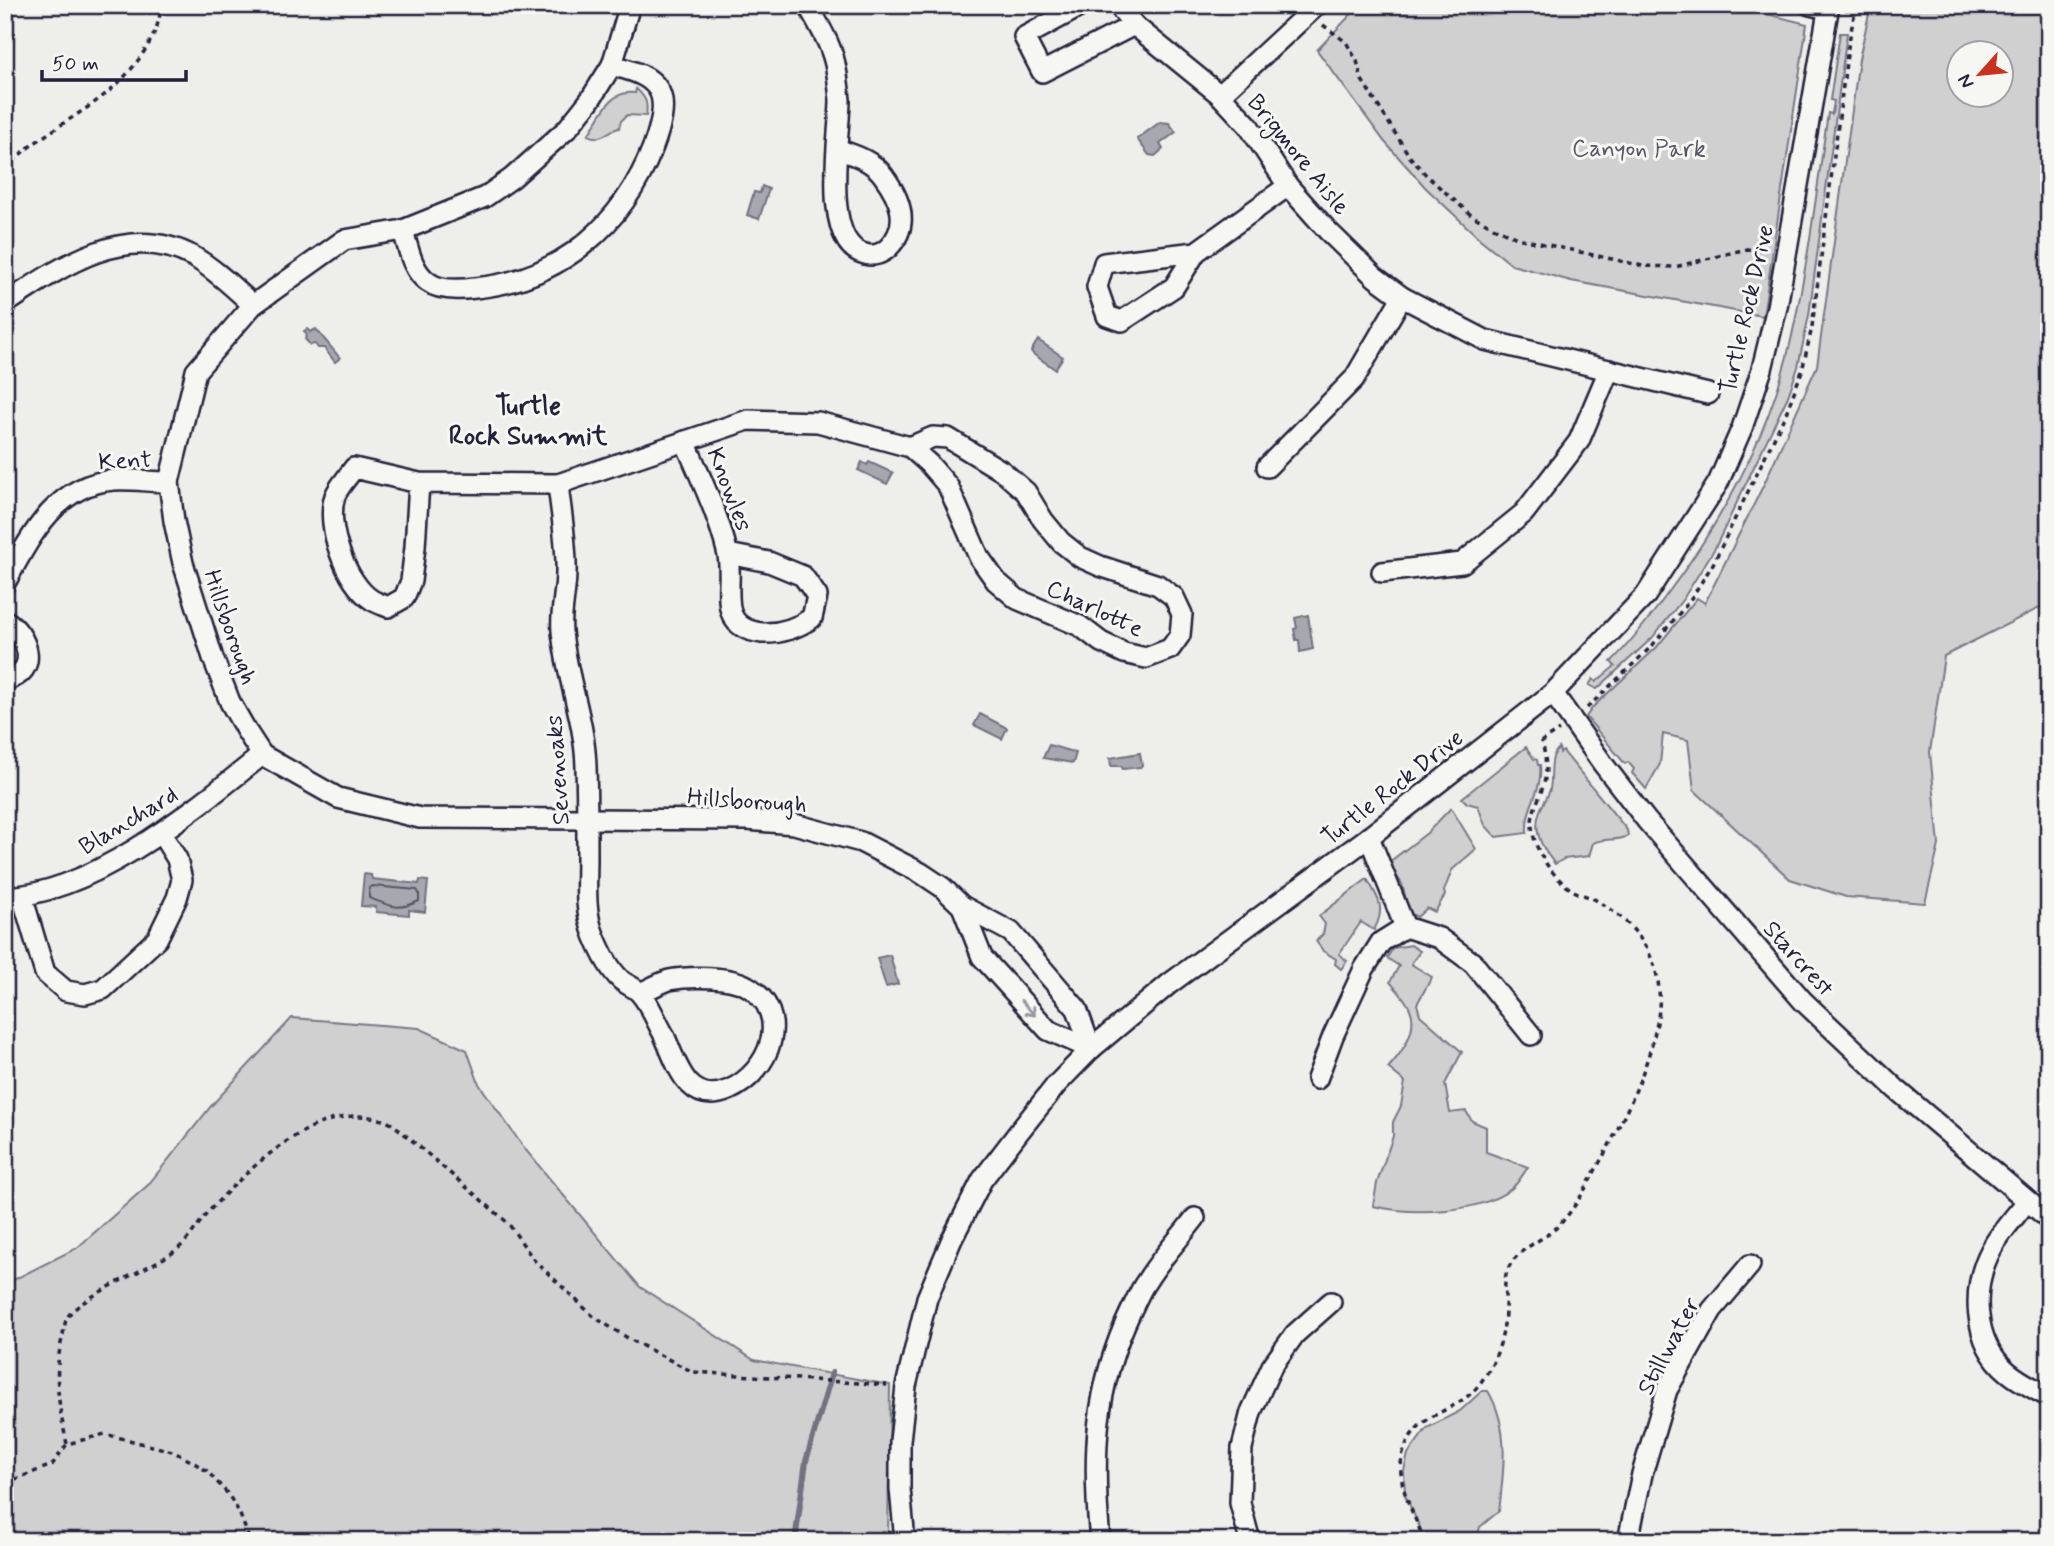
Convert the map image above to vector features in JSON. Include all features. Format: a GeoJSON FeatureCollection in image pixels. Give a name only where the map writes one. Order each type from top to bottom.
{"type":"FeatureCollection","features":[{"type":"Feature","properties":{"kind":"street","name":"Hillsborough"},"geometry":{"type":"LineString","coordinates":[[630,5],[612,65],[590,100],[567,130],[512,178],[485,197],[403,230],[344,240],[253,306],[196,371],[169,482],[183,563],[230,702],[262,755],[338,798],[420,818],[747,820],[794,824],[861,842],[921,873],[942,887],[962,906],[1011,932],[1077,1009],[1091,1049]]}},
{"type":"Feature","properties":{"kind":"street"},"geometry":{"type":"LineString","coordinates":[[808,5],[827,40],[836,68],[840,98],[837,149],[836,196],[841,229],[848,243],[860,253],[873,256],[887,249],[898,236],[903,223],[897,198],[882,173],[863,158],[837,149]]}},
{"type":"Feature","properties":{"kind":"street"},"geometry":{"type":"LineString","coordinates":[[1083,5],[1024,37],[1042,72],[1134,25]]}},
{"type":"Feature","properties":{"kind":"street","name":"Brigmore Aisle"},"geometry":{"type":"LineString","coordinates":[[1118,5],[1134,25],[1220,95],[1248,125],[1288,186],[1328,231],[1375,277],[1402,297],[1485,340],[1708,394]]}},
{"type":"Feature","properties":{"kind":"street","name":"Turtle Rock Drive"},"geometry":{"type":"LineString","coordinates":[[905,1541],[900,1489],[906,1386],[927,1298],[952,1239],[982,1180],[1057,1084],[1091,1049],[1169,984],[1369,837],[1553,693],[1646,595],[1718,482],[1742,428],[1762,369],[1777,307],[1822,7]]}},
{"type":"Feature","properties":{"kind":"street"},"geometry":{"type":"LineString","coordinates":[[1220,95],[1312,9]]}},
{"type":"Feature","properties":{"kind":"street"},"geometry":{"type":"LineString","coordinates":[[403,230],[408,249],[421,275],[436,287],[452,289],[488,286],[530,275],[570,255],[593,238],[618,211],[642,172],[657,136],[662,110],[658,89],[648,78],[612,65]]}},
{"type":"Feature","properties":{"kind":"street"},"geometry":{"type":"LineString","coordinates":[[1196,252],[1104,263],[1097,287],[1107,316],[1122,321],[1174,287],[1196,252],[1288,186]]}},
{"type":"Feature","properties":{"kind":"street"},"geometry":{"type":"LineString","coordinates":[[5,304],[82,256],[130,244],[152,244],[173,248],[194,257],[253,306]]}},
{"type":"Feature","properties":{"kind":"street"},"geometry":{"type":"LineString","coordinates":[[1267,467],[1353,379],[1402,297]]}},
{"type":"Feature","properties":{"kind":"street"},"geometry":{"type":"LineString","coordinates":[[1382,572],[1462,563],[1524,513],[1579,441],[1609,370]]}},
{"type":"Feature","properties":{"kind":"street","name":"Charlotte"},"geometry":{"type":"LineString","coordinates":[[419,483],[411,581],[404,598],[387,607],[372,600],[361,590],[343,560],[335,533],[335,494],[354,468],[419,483],[558,484],[748,420],[818,422],[910,447],[947,486],[979,557],[996,581],[1017,599],[1080,626],[1101,642],[1124,653],[1146,658],[1170,649],[1180,635],[1182,614],[1174,597],[1158,585],[1100,566],[1080,556],[1061,542],[1043,520],[1026,492],[1002,471],[947,438],[933,437],[910,447]]}},
{"type":"Feature","properties":{"kind":"street","name":"Knowles"},"geometry":{"type":"LineString","coordinates":[[685,441],[728,554],[728,597],[732,617],[744,629],[765,633],[796,629],[812,618],[817,596],[803,576],[769,562],[728,554]]}},
{"type":"Feature","properties":{"kind":"street","name":"Kent"},"geometry":{"type":"LineString","coordinates":[[5,583],[42,520],[59,502],[94,484],[114,480],[169,482]]}},
{"type":"Feature","properties":{"kind":"street","name":"Sevenoaks"},"geometry":{"type":"LineString","coordinates":[[558,484],[567,571],[562,629],[584,736],[586,901],[593,933],[605,958],[621,980],[640,993],[684,1080],[694,1088],[708,1093],[724,1092],[739,1086],[754,1074],[765,1059],[772,1039],[773,1024],[766,1001],[747,986],[722,978],[699,978],[669,981],[640,993]]}},
{"type":"Feature","properties":{"kind":"street"},"geometry":{"type":"LineString","coordinates":[[5,620],[15,626],[24,638],[28,657],[24,668],[15,678],[5,680]]}},
{"type":"Feature","properties":{"kind":"street","name":"Starcrest"},"geometry":{"type":"LineString","coordinates":[[1553,693],[1647,821],[1803,1001],[1896,1089],[2049,1219]]}},
{"type":"Feature","properties":{"kind":"street","name":"Blanchard"},"geometry":{"type":"LineString","coordinates":[[14,897],[53,888],[81,877],[161,833],[262,755]]}},
{"type":"Feature","properties":{"kind":"street"},"geometry":{"type":"LineString","coordinates":[[14,897],[44,973],[66,991],[85,994],[103,989],[157,939],[177,898],[181,880],[177,859],[161,833]]}},
{"type":"Feature","properties":{"kind":"street"},"geometry":{"type":"LineString","coordinates":[[1369,837],[1405,927]]}},
{"type":"Feature","properties":{"kind":"street","name":"Hillsborough"},"geometry":{"type":"LineString","coordinates":[[962,906],[982,957],[1048,1030],[1091,1049]]}},
{"type":"Feature","properties":{"kind":"street"},"geometry":{"type":"LineString","coordinates":[[1317,1079],[1333,1036],[1364,969],[1381,942],[1405,927],[1439,938],[1473,963],[1531,1035]]}},
{"type":"Feature","properties":{"kind":"street"},"geometry":{"type":"LineString","coordinates":[[2027,1201],[1992,1247],[1978,1280],[1977,1315],[1990,1349],[2006,1371],[2049,1397]]}},
{"type":"Feature","properties":{"kind":"street"},"geometry":{"type":"LineString","coordinates":[[1100,1541],[1096,1445],[1101,1394],[1119,1336],[1145,1282],[1195,1218]]}},
{"type":"Feature","properties":{"kind":"street","name":"Stillwater"},"geometry":{"type":"LineString","coordinates":[[1628,1541],[1642,1474],[1667,1390],[1712,1310],[1750,1265]]}},
{"type":"Feature","properties":{"kind":"street"},"geometry":{"type":"LineString","coordinates":[[1250,1541],[1240,1503],[1242,1448],[1251,1412],[1272,1366],[1295,1334],[1331,1302]]}},
{"type":"Feature","properties":{"kind":"path"},"geometry":{"type":"LineString","coordinates":[[5,168],[37,141],[92,107],[128,74],[153,37],[160,18],[161,5]]}},
{"type":"Feature","properties":{"kind":"path"},"geometry":{"type":"LineString","coordinates":[[1312,9],[1346,42],[1362,80],[1410,157],[1471,215],[1493,227],[1517,238],[1643,266],[1675,267],[1746,248],[1766,250]]}},
{"type":"Feature","properties":{"kind":"path"},"geometry":{"type":"LineString","coordinates":[[67,1444],[58,1400],[58,1356],[68,1316],[103,1290],[177,1250],[210,1210],[262,1161],[305,1131],[343,1115],[366,1114],[380,1117],[394,1125],[508,1223],[534,1260],[594,1317],[693,1372],[906,1386]]}},
{"type":"Feature","properties":{"kind":"path"},"geometry":{"type":"LineString","coordinates":[[5,1483],[52,1465],[67,1444],[105,1434],[172,1451],[207,1471],[228,1494],[250,1541]]}},
{"type":"Feature","properties":{"kind":"green space","name":"Canyon Park"},"geometry":{"type":"Polygon","coordinates":[[[1360,5],[1731,5],[1807,24],[1763,316],[1571,281],[1512,265],[1426,188],[1384,141],[1317,50],[1360,5]]]}},
{"type":"Feature","properties":{"kind":"green space"},"geometry":{"type":"Polygon","coordinates":[[[1871,5],[2049,5],[2049,603],[1944,656],[1930,752],[1939,845],[1925,903],[1846,897],[1790,879],[1694,790],[1688,740],[1663,734],[1660,764],[1646,789],[1632,773],[1634,769],[1628,762],[1625,764],[1586,717],[1593,707],[1656,648],[1697,598],[1705,603],[1764,484],[1817,366],[1859,59],[1871,5]]]}},
{"type":"Feature","properties":{"kind":"green space"},"geometry":{"type":"Polygon","coordinates":[[[1840,33],[1847,33],[1809,315],[1798,367],[1788,396],[1715,548],[1683,599],[1652,638],[1597,689],[1589,685],[1593,679],[1596,682],[1615,666],[1611,662],[1653,614],[1706,537],[1742,475],[1771,409],[1791,340],[1802,284],[1828,113],[1832,114],[1834,101],[1830,100],[1840,33]]]}},
{"type":"Feature","properties":{"kind":"green space"},"geometry":{"type":"Polygon","coordinates":[[[636,89],[646,101],[646,116],[627,115],[619,128],[601,137],[588,135],[612,100],[619,95],[635,93],[636,89]]]}},
{"type":"Feature","properties":{"kind":"green space"},"geometry":{"type":"Polygon","coordinates":[[[1526,747],[1540,765],[1539,784],[1529,814],[1527,833],[1496,837],[1485,825],[1478,806],[1467,803],[1462,798],[1526,747]]]}},
{"type":"Feature","properties":{"kind":"green space"},"geometry":{"type":"Polygon","coordinates":[[[1559,748],[1560,753],[1563,751],[1627,830],[1628,836],[1593,843],[1589,856],[1564,859],[1555,864],[1541,841],[1537,828],[1540,811],[1550,789],[1553,757],[1559,748]]]}},
{"type":"Feature","properties":{"kind":"green space"},"geometry":{"type":"Polygon","coordinates":[[[1451,808],[1476,849],[1452,870],[1445,895],[1435,912],[1427,908],[1417,917],[1409,912],[1402,884],[1388,863],[1427,833],[1451,808]]]}},
{"type":"Feature","properties":{"kind":"green space"},"geometry":{"type":"Polygon","coordinates":[[[1367,879],[1380,904],[1378,923],[1374,930],[1361,922],[1339,954],[1347,961],[1341,969],[1335,964],[1336,959],[1323,951],[1316,941],[1323,934],[1325,924],[1319,916],[1367,879]]]}},
{"type":"Feature","properties":{"kind":"green space"},"geometry":{"type":"Polygon","coordinates":[[[1411,945],[1420,951],[1411,964],[1432,977],[1417,1004],[1420,1015],[1462,1052],[1445,1084],[1450,1113],[1466,1111],[1472,1121],[1486,1127],[1486,1152],[1528,1167],[1511,1189],[1497,1197],[1463,1208],[1406,1211],[1373,1206],[1377,1183],[1393,1136],[1393,1122],[1401,1106],[1405,1082],[1388,1068],[1407,1041],[1412,1025],[1408,1005],[1390,982],[1399,966],[1387,958],[1393,948],[1411,945]]]}},
{"type":"Feature","properties":{"kind":"green space"},"geometry":{"type":"Polygon","coordinates":[[[292,1018],[419,1028],[467,1050],[479,1084],[524,1148],[640,1287],[754,1360],[890,1385],[888,1541],[5,1541],[5,1284],[77,1248],[148,1185],[212,1105],[292,1018]]]}},
{"type":"Feature","properties":{"kind":"green space"},"geometry":{"type":"Polygon","coordinates":[[[1482,1391],[1488,1391],[1495,1405],[1502,1434],[1504,1465],[1499,1511],[1480,1527],[1476,1541],[1426,1541],[1405,1495],[1404,1471],[1408,1454],[1427,1428],[1460,1411],[1482,1391]]]}},
{"type":"Feature","properties":{"kind":"water"},"geometry":{"type":"Polygon","coordinates":[[[1160,122],[1169,123],[1176,132],[1160,144],[1163,149],[1155,156],[1149,155],[1137,139],[1160,122]]]}},
{"type":"Feature","properties":{"kind":"water"},"geometry":{"type":"Polygon","coordinates":[[[762,186],[769,189],[759,219],[747,215],[754,192],[760,193],[762,186]]]}},
{"type":"Feature","properties":{"kind":"water"},"geometry":{"type":"Polygon","coordinates":[[[307,329],[310,332],[316,329],[340,358],[335,362],[324,348],[310,345],[305,339],[307,335],[304,331],[307,329]]]}},
{"type":"Feature","properties":{"kind":"water"},"geometry":{"type":"Polygon","coordinates":[[[1038,340],[1063,357],[1055,369],[1031,351],[1038,340]]]}},
{"type":"Feature","properties":{"kind":"water"},"geometry":{"type":"Polygon","coordinates":[[[862,462],[867,465],[869,462],[893,473],[887,484],[858,470],[862,462]]]}},
{"type":"Feature","properties":{"kind":"water"},"geometry":{"type":"Polygon","coordinates":[[[1308,615],[1313,649],[1300,652],[1294,629],[1297,628],[1295,618],[1308,615]]]}},
{"type":"Feature","properties":{"kind":"water"},"geometry":{"type":"Polygon","coordinates":[[[980,714],[1007,728],[1002,739],[974,725],[980,714]]]}},
{"type":"Feature","properties":{"kind":"water"},"geometry":{"type":"Polygon","coordinates":[[[1049,745],[1076,753],[1073,763],[1043,758],[1049,745]]]}},
{"type":"Feature","properties":{"kind":"water"},"geometry":{"type":"Polygon","coordinates":[[[1140,753],[1140,767],[1123,769],[1121,766],[1111,766],[1110,758],[1140,753]]]}},
{"type":"Feature","properties":{"kind":"water"},"geometry":{"type":"Polygon","coordinates":[[[364,874],[371,875],[372,879],[419,884],[420,880],[428,881],[425,912],[409,910],[409,915],[376,912],[376,907],[361,906],[364,874]]]}},
{"type":"Feature","properties":{"kind":"water"},"geometry":{"type":"Polygon","coordinates":[[[890,955],[898,984],[886,987],[877,958],[890,955]]]}},
{"type":"Feature","properties":{"kind":"waterway"},"geometry":{"type":"LineString","coordinates":[[795,1541],[806,1461],[832,1373]]}},
{"type":"Feature","properties":{"kind":"district","name":"Turtle Rock Summit"},"geometry":{"type":"Point","coordinates":[528,420]}}]}
